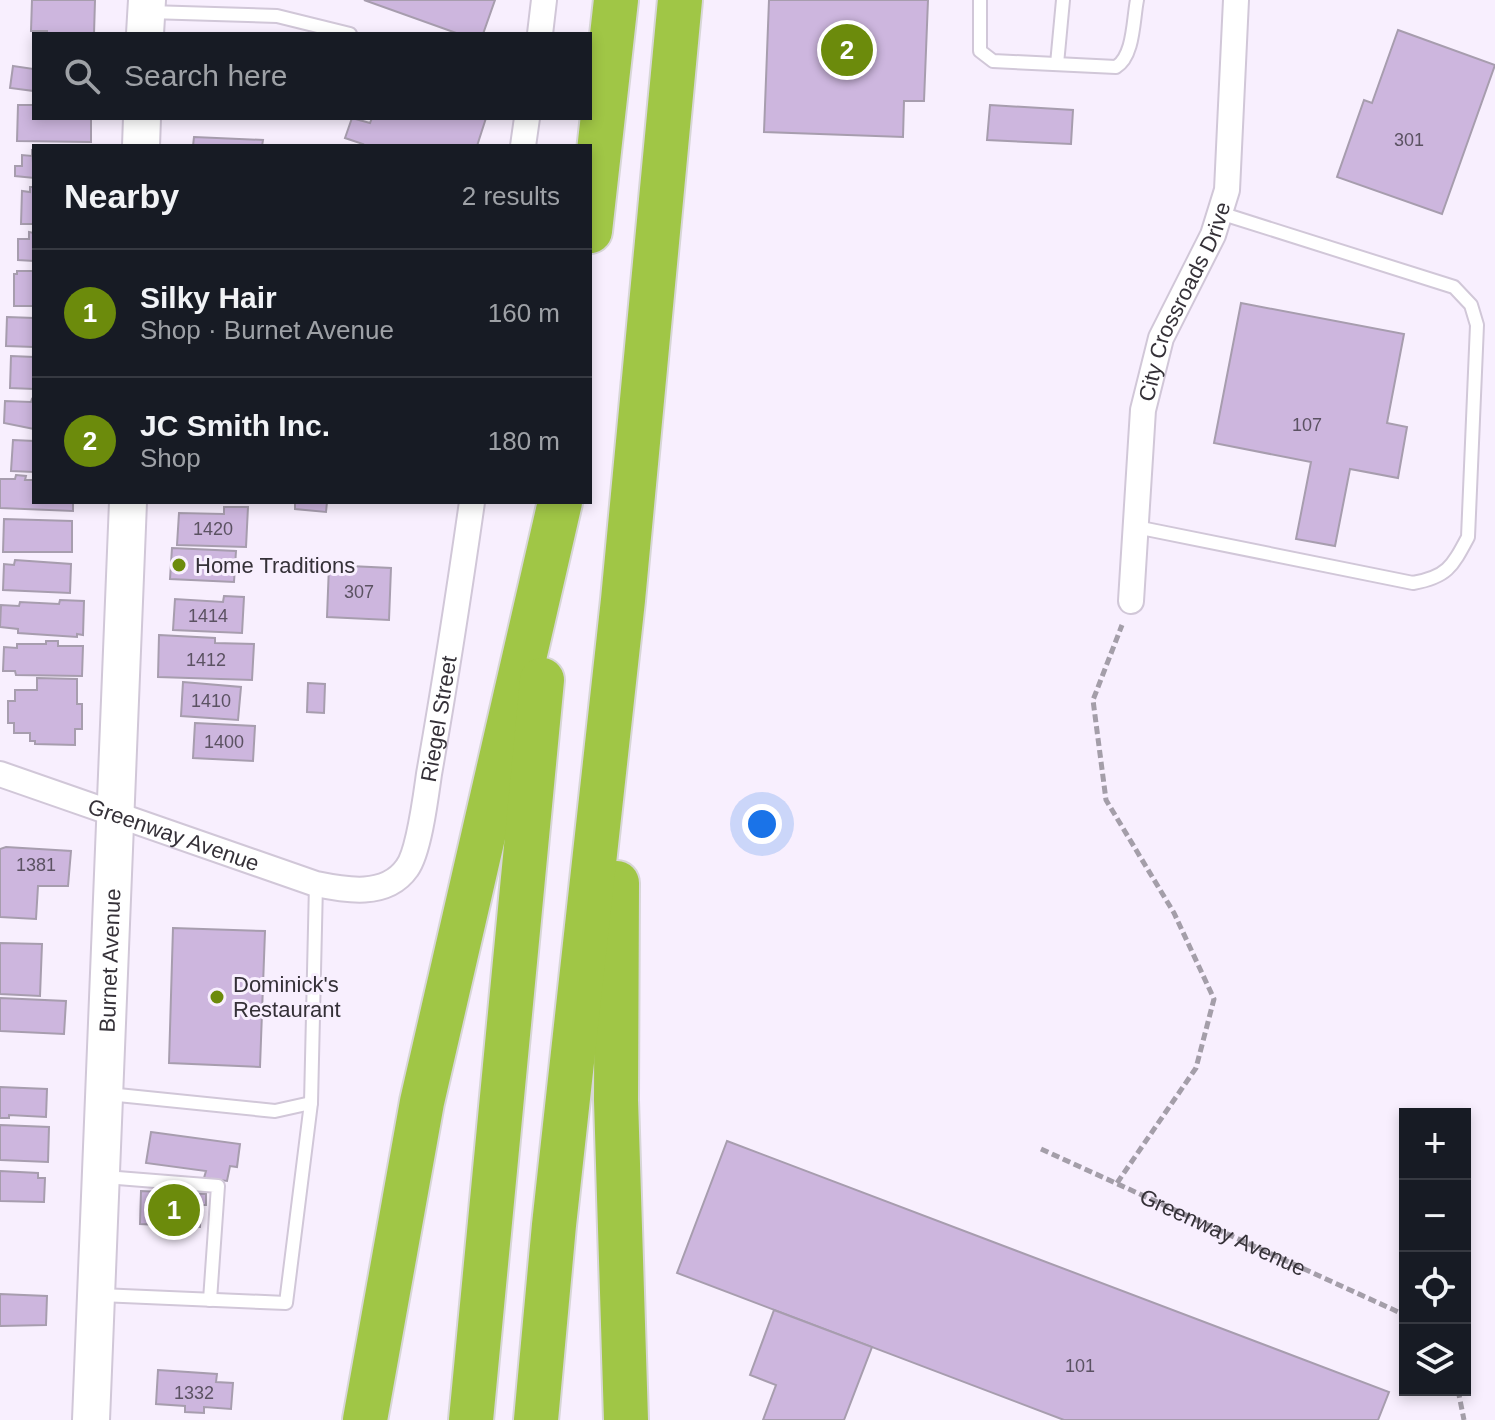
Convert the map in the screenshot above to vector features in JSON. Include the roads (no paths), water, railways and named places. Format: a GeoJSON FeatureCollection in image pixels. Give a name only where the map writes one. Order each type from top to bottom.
{"type":"FeatureCollection","features":[{"type":"Feature","properties":{"kind":"highway"},"geometry":{"type":"LineString","coordinates":[[592,213],[616,0]]}},
{"type":"Feature","properties":{"kind":"highway"},"geometry":{"type":"LineString","coordinates":[[536,1420],[555,1209],[623,600],[680,0]]}},
{"type":"Feature","properties":{"kind":"highway"},"geometry":{"type":"LineString","coordinates":[[365,1420],[422,1102],[560,504]]}},
{"type":"Feature","properties":{"kind":"highway"},"geometry":{"type":"LineString","coordinates":[[471,1420],[560,504]]}},
{"type":"Feature","properties":{"kind":"highway"},"geometry":{"type":"LineString","coordinates":[[623,600],[616,1100],[626,1420]]}},
{"type":"Feature","properties":{"kind":"street"},"geometry":{"type":"LineString","coordinates":[[540,32],[544,0]]}},
{"type":"Feature","properties":{"kind":"street","name":"City Crossroads Drive"},"geometry":{"type":"LineString","coordinates":[[1131,601],[1143,410],[1161,338],[1213,235],[1227,190],[1236,0]]}},
{"type":"Feature","properties":{"kind":"street"},"geometry":{"type":"LineString","coordinates":[[141,144],[142,120]]}},
{"type":"Feature","properties":{"kind":"street"},"geometry":{"type":"LineString","coordinates":[[523,144],[527,120]]}},
{"type":"Feature","properties":{"kind":"street","name":"Burnet Avenue"},"geometry":{"type":"LineString","coordinates":[[91,1420],[128,504]]}},
{"type":"Feature","properties":{"kind":"street","name":"Riegel Street"},"geometry":{"type":"LineString","coordinates":[[348,890],[365,891],[392,881],[407,868],[420,826],[472,504]]}},
{"type":"Feature","properties":{"kind":"street","name":"Greenway Avenue"},"geometry":{"type":"LineString","coordinates":[[0,774],[316,884],[348,890]]}},
{"type":"Feature","properties":{"kind":"lane"},"geometry":{"type":"LineString","coordinates":[[980,0],[980,51],[993,61],[1116,67],[1127,53],[1137,0]]}},
{"type":"Feature","properties":{"kind":"lane"},"geometry":{"type":"LineString","coordinates":[[1057,64],[1063,0]]}},
{"type":"Feature","properties":{"kind":"lane"},"geometry":{"type":"LineString","coordinates":[[146,15],[277,16],[342,32]]}},
{"type":"Feature","properties":{"kind":"lane"},"geometry":{"type":"LineString","coordinates":[[1136,527],[1413,583],[1436,579],[1454,564],[1468,537],[1477,325],[1471,305],[1454,287],[1220,213]]}},
{"type":"Feature","properties":{"kind":"lane"},"geometry":{"type":"LineString","coordinates":[[96,1295],[286,1303],[311,1103],[316,884]]}},
{"type":"Feature","properties":{"kind":"lane"},"geometry":{"type":"LineString","coordinates":[[105,1093],[275,1111],[311,1103]]}},
{"type":"Feature","properties":{"kind":"lane"},"geometry":{"type":"LineString","coordinates":[[101,1177],[218,1186],[210,1300]]}},
{"type":"Feature","properties":{"kind":"place","name":"JC Smith Inc."},"geometry":{"type":"Point","coordinates":[847,50]}},
{"type":"Feature","properties":{"kind":"place","name":"Home Traditions"},"geometry":{"type":"Point","coordinates":[179,565]}},
{"type":"Feature","properties":{"kind":"place","name":"Dominick's Restaurant"},"geometry":{"type":"Point","coordinates":[217,997]}},
{"type":"Feature","properties":{"kind":"place","name":"Silky Hair"},"geometry":{"type":"Point","coordinates":[174,1210]}}]}
